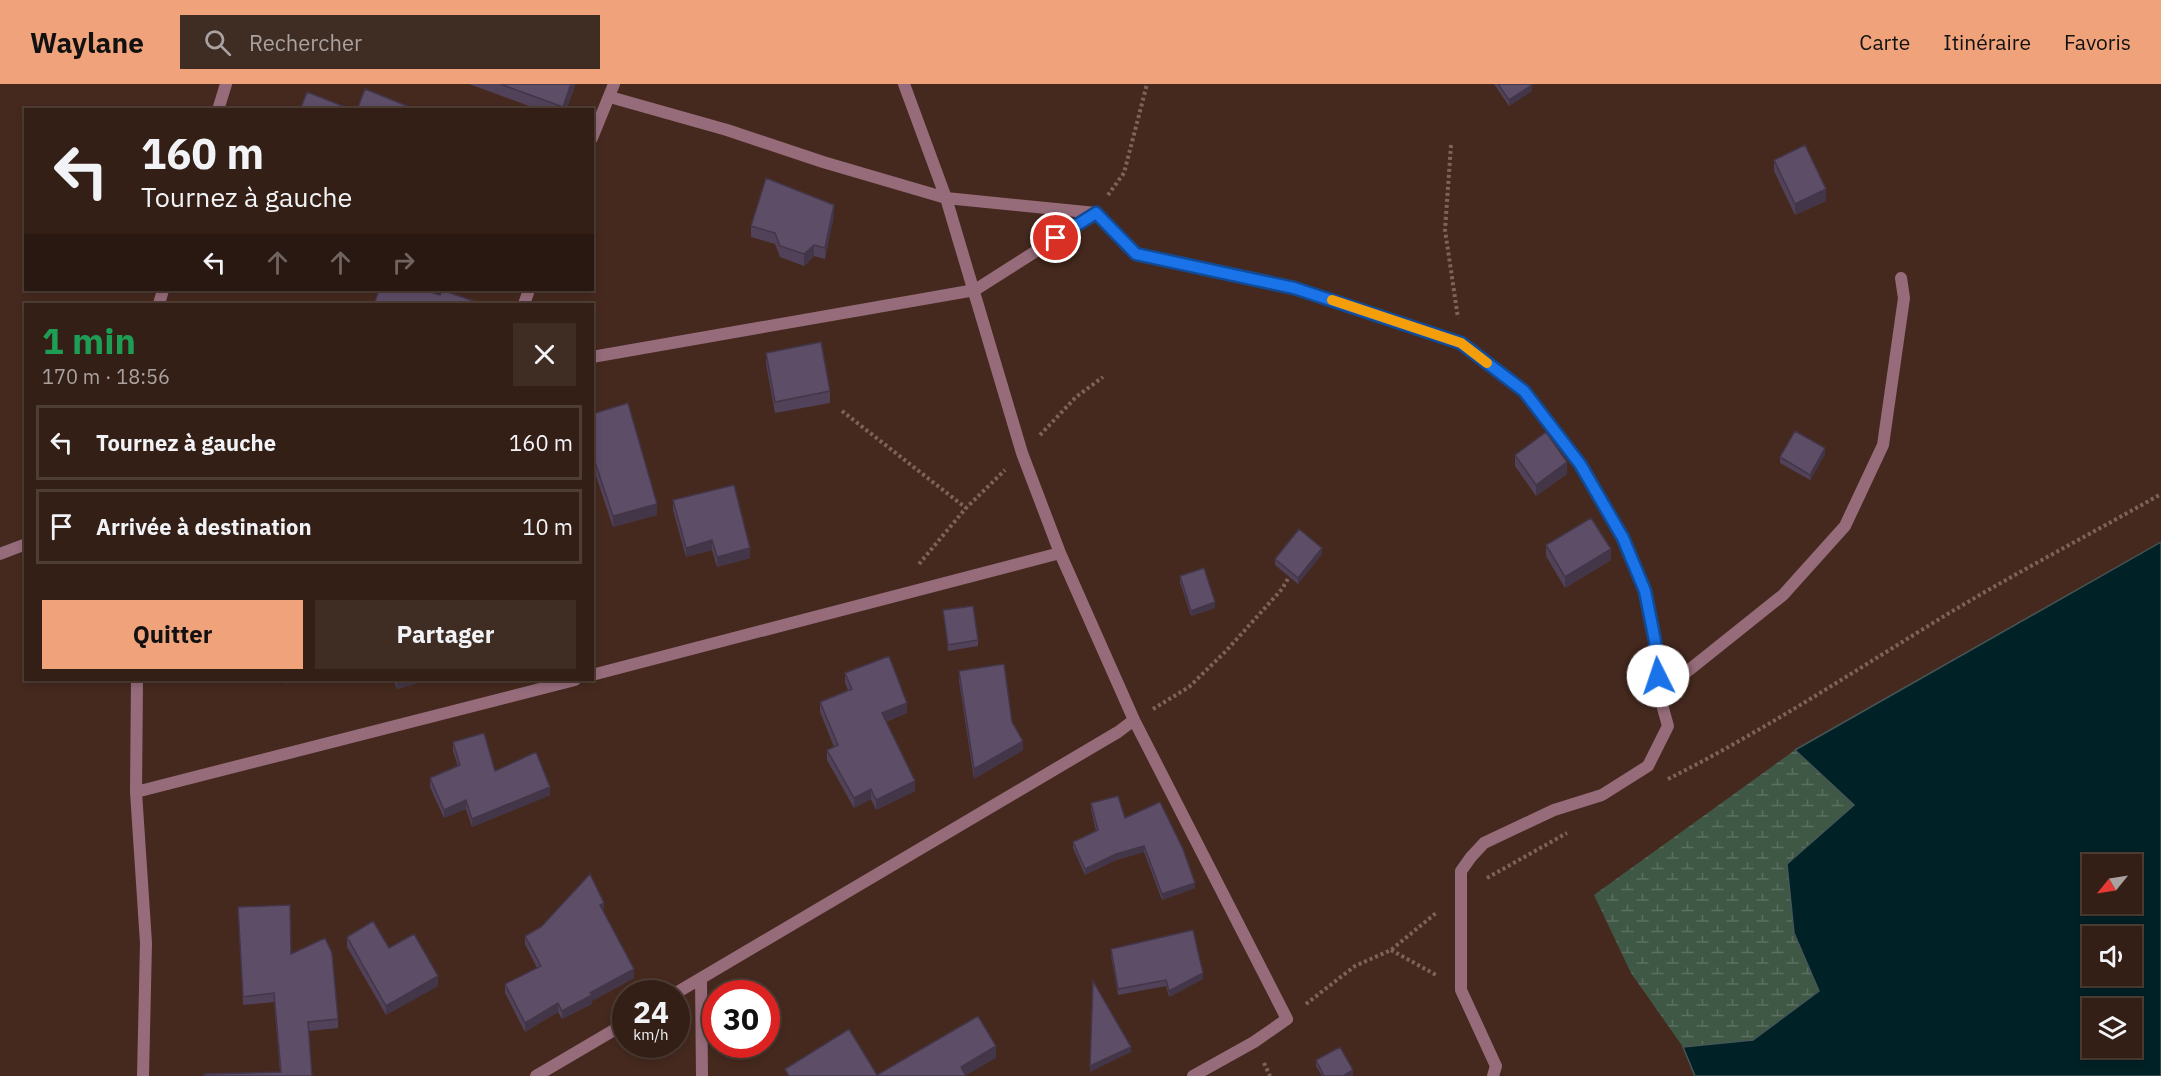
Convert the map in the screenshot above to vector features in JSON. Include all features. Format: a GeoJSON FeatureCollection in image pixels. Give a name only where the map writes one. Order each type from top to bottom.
{"type":"FeatureCollection","features":[{"type":"Feature","properties":{"kind":"street"},"geometry":{"type":"LineString","coordinates":[[219,108],[226,84]]}},
{"type":"Feature","properties":{"kind":"street"},"geometry":{"type":"LineString","coordinates":[[594,133],[615,84]]}},
{"type":"Feature","properties":{"kind":"street"},"geometry":{"type":"LineString","coordinates":[[904,84],[946,198],[1022,453],[1060,553],[1134,720],[1287,1019],[1254,1042],[1193,1076]]}},
{"type":"Feature","properties":{"kind":"street"},"geometry":{"type":"LineString","coordinates":[[610,97],[727,130],[823,162],[946,198],[1096,213],[1136,254],[1294,288],[1461,343],[1524,391],[1580,464],[1623,538],[1645,591],[1655,641],[1659,694],[1668,726],[1648,766],[1602,795],[1554,810],[1485,843],[1461,871],[1461,990],[1496,1066],[1493,1076]]}},
{"type":"Feature","properties":{"kind":"street"},"geometry":{"type":"LineString","coordinates":[[594,357],[975,290],[1096,213]]}},
{"type":"Feature","properties":{"kind":"street"},"geometry":{"type":"LineString","coordinates":[[1659,694],[1783,595],[1845,526],[1883,445],[1904,298],[1901,278]]}},
{"type":"Feature","properties":{"kind":"street"},"geometry":{"type":"LineString","coordinates":[[0,554],[24,545]]}},
{"type":"Feature","properties":{"kind":"street"},"geometry":{"type":"LineString","coordinates":[[594,674],[1060,553]]}},
{"type":"Feature","properties":{"kind":"street"},"geometry":{"type":"LineString","coordinates":[[137,681],[136,792],[147,943],[143,1076]]}},
{"type":"Feature","properties":{"kind":"street"},"geometry":{"type":"LineString","coordinates":[[136,792],[571,681]]}},
{"type":"Feature","properties":{"kind":"street"},"geometry":{"type":"LineString","coordinates":[[690,985],[1118,732],[1134,720]]}},
{"type":"Feature","properties":{"kind":"street"},"geometry":{"type":"LineString","coordinates":[[701,979],[702,1076]]}},
{"type":"Feature","properties":{"kind":"street"},"geometry":{"type":"LineString","coordinates":[[536,1076],[612,1031]]}},
{"type":"Feature","properties":{"kind":"path"},"geometry":{"type":"LineString","coordinates":[[1096,213],[1124,173],[1147,84]]}},
{"type":"Feature","properties":{"kind":"path"},"geometry":{"type":"LineString","coordinates":[[1451,146],[1445,230],[1461,343]]}},
{"type":"Feature","properties":{"kind":"path"},"geometry":{"type":"LineString","coordinates":[[892,598],[966,508],[1076,398],[1103,377]]}},
{"type":"Feature","properties":{"kind":"path"},"geometry":{"type":"LineString","coordinates":[[842,411],[966,508]]}},
{"type":"Feature","properties":{"kind":"path"},"geometry":{"type":"LineString","coordinates":[[1659,784],[1722,752],[1952,612],[2161,494]]}},
{"type":"Feature","properties":{"kind":"path"},"geometry":{"type":"LineString","coordinates":[[1134,720],[1189,687],[1227,651],[1282,589],[1289,577]]}},
{"type":"Feature","properties":{"kind":"path"},"geometry":{"type":"LineString","coordinates":[[1287,1019],[1355,966],[1391,950],[1462,892],[1576,828]]}},
{"type":"Feature","properties":{"kind":"path"},"geometry":{"type":"LineString","coordinates":[[1391,950],[1461,990]]}},
{"type":"Feature","properties":{"kind":"green space"},"geometry":{"type":"Polygon","coordinates":[[[1795,750],[1855,805],[1794,933],[1819,991],[1753,1040],[1683,1047],[1631,973],[1594,895],[1795,750]]]}},
{"type":"Feature","properties":{"kind":"water"},"geometry":{"type":"Polygon","coordinates":[[[2161,542],[2161,1076],[1695,1076],[1683,1047],[1753,1040],[1819,991],[1794,933],[1787,864],[1854,805],[1795,750],[2161,542]]]}},
{"type":"Feature","properties":{"kind":"building"},"geometry":{"type":"Polygon","coordinates":[[[500,84],[571,84],[563,107],[500,84]]]}},
{"type":"Feature","properties":{"kind":"building"},"geometry":{"type":"Polygon","coordinates":[[[1498,84],[1531,84],[1532,85],[1509,100],[1498,84]]]}},
{"type":"Feature","properties":{"kind":"building"},"geometry":{"type":"Polygon","coordinates":[[[365,89],[412,108],[358,108],[365,89]]]}},
{"type":"Feature","properties":{"kind":"building"},"geometry":{"type":"Polygon","coordinates":[[[307,92],[348,108],[301,108],[307,92]]]}},
{"type":"Feature","properties":{"kind":"building"},"geometry":{"type":"Polygon","coordinates":[[[1805,145],[1826,189],[1795,204],[1774,160],[1805,145]]]}},
{"type":"Feature","properties":{"kind":"building"},"geometry":{"type":"Polygon","coordinates":[[[766,178],[834,205],[825,248],[814,245],[804,254],[780,246],[775,233],[751,226],[766,178]]]}},
{"type":"Feature","properties":{"kind":"building"},"geometry":{"type":"Polygon","coordinates":[[[379,291],[427,291],[440,295],[442,291],[445,291],[479,303],[374,303],[379,291]]]}},
{"type":"Feature","properties":{"kind":"building"},"geometry":{"type":"Polygon","coordinates":[[[821,342],[830,391],[775,402],[766,353],[821,342]]]}},
{"type":"Feature","properties":{"kind":"building"},"geometry":{"type":"Polygon","coordinates":[[[628,403],[657,504],[613,516],[594,459],[594,413],[628,403]]]}},
{"type":"Feature","properties":{"kind":"building"},"geometry":{"type":"Polygon","coordinates":[[[1795,431],[1825,448],[1810,475],[1780,457],[1795,431]]]}},
{"type":"Feature","properties":{"kind":"building"},"geometry":{"type":"Polygon","coordinates":[[[1546,432],[1567,462],[1536,485],[1515,455],[1546,432]]]}},
{"type":"Feature","properties":{"kind":"building"},"geometry":{"type":"Polygon","coordinates":[[[734,485],[750,548],[717,557],[712,540],[686,548],[673,500],[734,485]]]}},
{"type":"Feature","properties":{"kind":"building"},"geometry":{"type":"Polygon","coordinates":[[[1591,518],[1611,549],[1565,577],[1546,545],[1591,518]]]}},
{"type":"Feature","properties":{"kind":"building"},"geometry":{"type":"Polygon","coordinates":[[[1299,529],[1322,548],[1298,578],[1275,559],[1299,529]]]}},
{"type":"Feature","properties":{"kind":"building"},"geometry":{"type":"Polygon","coordinates":[[[1204,568],[1215,602],[1191,611],[1180,576],[1204,568]]]}},
{"type":"Feature","properties":{"kind":"building"},"geometry":{"type":"Polygon","coordinates":[[[973,606],[978,640],[948,645],[943,610],[973,606]]]}},
{"type":"Feature","properties":{"kind":"building"},"geometry":{"type":"Polygon","coordinates":[[[889,656],[907,703],[882,713],[915,781],[876,800],[871,789],[854,798],[827,750],[838,745],[820,702],[852,689],[845,673],[889,656]]]}},
{"type":"Feature","properties":{"kind":"building"},"geometry":{"type":"Polygon","coordinates":[[[1004,664],[1012,722],[1023,741],[974,769],[959,671],[1004,664]]]}},
{"type":"Feature","properties":{"kind":"building"},"geometry":{"type":"Polygon","coordinates":[[[484,733],[495,771],[536,752],[550,787],[472,819],[466,800],[444,810],[430,778],[460,765],[453,742],[484,733]]]}},
{"type":"Feature","properties":{"kind":"building"},"geometry":{"type":"Polygon","coordinates":[[[1118,796],[1125,818],[1160,802],[1183,849],[1195,883],[1162,894],[1144,846],[1116,854],[1085,869],[1073,842],[1098,830],[1091,803],[1118,796]]]}},
{"type":"Feature","properties":{"kind":"building"},"geometry":{"type":"Polygon","coordinates":[[[590,874],[604,903],[600,905],[634,969],[562,1011],[558,1003],[525,1023],[505,984],[541,966],[525,936],[541,927],[590,874]]]}},
{"type":"Feature","properties":{"kind":"building"},"geometry":{"type":"Polygon","coordinates":[[[290,905],[291,954],[325,938],[332,953],[338,1019],[308,1022],[312,1076],[204,1076],[204,1074],[281,1072],[274,993],[243,997],[238,907],[290,905]]]}},
{"type":"Feature","properties":{"kind":"building"},"geometry":{"type":"Polygon","coordinates":[[[373,921],[389,948],[414,934],[438,976],[386,1006],[347,937],[373,921]]]}},
{"type":"Feature","properties":{"kind":"building"},"geometry":{"type":"Polygon","coordinates":[[[1193,930],[1203,973],[1169,991],[1166,980],[1118,989],[1111,949],[1193,930]]]}},
{"type":"Feature","properties":{"kind":"building"},"geometry":{"type":"Polygon","coordinates":[[[1093,981],[1131,1047],[1090,1066],[1093,981]]]}},
{"type":"Feature","properties":{"kind":"building"},"geometry":{"type":"Polygon","coordinates":[[[978,1016],[996,1046],[961,1067],[966,1076],[789,1076],[785,1069],[849,1029],[877,1075],[978,1016]]]}},
{"type":"Feature","properties":{"kind":"building"},"geometry":{"type":"Polygon","coordinates":[[[1340,1047],[1353,1070],[1343,1076],[1324,1076],[1316,1060],[1340,1047]]]}},
{"type":"Feature","properties":{"kind":"slow traffic"},"geometry":{"type":"LineString","coordinates":[[1332,300],[1461,343],[1487,363]]}},
{"type":"Feature","properties":{"kind":"route"},"geometry":{"type":"LineString","coordinates":[[1056,238],[1096,213],[1136,254],[1294,288],[1461,343],[1524,391],[1580,464],[1623,538],[1645,591],[1655,641],[1658,676]]}}]}
